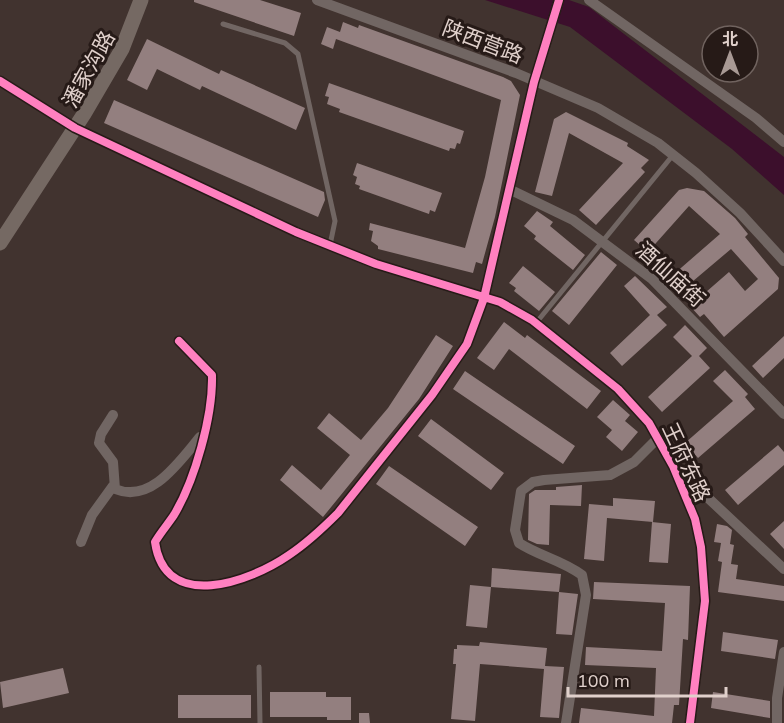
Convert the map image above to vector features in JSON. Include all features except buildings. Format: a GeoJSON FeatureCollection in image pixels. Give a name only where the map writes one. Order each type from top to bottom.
{"type":"FeatureCollection","features":[{"type":"Feature","properties":{"kind":"street","name":"潘家沟路"},"geometry":{"type":"LineString","coordinates":[[0,243],[75,128],[122,49],[141,0]]}},
{"type":"Feature","properties":{"kind":"street","name":"陕西营路"},"geometry":{"type":"LineString","coordinates":[[317,0],[516,73],[598,108],[673,155],[740,213],[784,261]]}},
{"type":"Feature","properties":{"kind":"street"},"geometry":{"type":"LineString","coordinates":[[179,341],[212,375],[212,393],[189,485],[174,515],[155,542],[156,552],[167,573],[183,584],[200,587],[230,581],[267,568],[289,555],[338,513],[432,395],[467,344],[484,298],[511,190],[534,82],[559,0]]}},
{"type":"Feature","properties":{"kind":"street"},"geometry":{"type":"LineString","coordinates":[[589,0],[756,118],[784,142]]}},
{"type":"Feature","properties":{"kind":"street","name":"王府东路"},"geometry":{"type":"LineString","coordinates":[[0,81],[75,128],[330,245],[376,264],[500,302],[536,323],[618,389],[650,423],[673,466],[697,528],[701,547],[705,601],[690,723]]}},
{"type":"Feature","properties":{"kind":"street","name":"酒仙庙街"},"geometry":{"type":"LineString","coordinates":[[511,190],[573,220],[652,279],[784,414]]}},
{"type":"Feature","properties":{"kind":"street"},"geometry":{"type":"LineString","coordinates":[[81,542],[92,515],[113,486],[113,462],[99,443],[101,434],[113,415]]}},
{"type":"Feature","properties":{"kind":"street"},"geometry":{"type":"LineString","coordinates":[[113,486],[127,494],[148,490],[203,433]]}},
{"type":"Feature","properties":{"kind":"street"},"geometry":{"type":"LineString","coordinates":[[566,723],[586,595],[582,575],[567,564],[532,552],[519,543],[515,530],[521,491],[533,482],[544,480],[610,475],[634,462],[658,438]]}},
{"type":"Feature","properties":{"kind":"street"},"geometry":{"type":"LineString","coordinates":[[673,466],[784,569]]}},
{"type":"Feature","properties":{"kind":"street"},"geometry":{"type":"LineString","coordinates":[[777,723],[777,698],[784,652]]}},
{"type":"Feature","properties":{"kind":"lane"},"geometry":{"type":"LineString","coordinates":[[224,24],[285,44],[298,54],[335,221],[330,245]]}},
{"type":"Feature","properties":{"kind":"lane"},"geometry":{"type":"LineString","coordinates":[[536,323],[673,155]]}},
{"type":"Feature","properties":{"kind":"lane"},"geometry":{"type":"LineString","coordinates":[[259,667],[260,723]]}},
{"type":"Feature","properties":{"kind":"shaded area"},"geometry":{"type":"Polygon","coordinates":[[[485,0],[569,0],[589,7],[784,157],[784,195],[732,149],[570,27],[485,0]]]}},
{"type":"Feature","properties":{"kind":"cycle path"},"geometry":{"type":"LineString","coordinates":[[179,341],[212,375],[212,391],[206,428],[196,466],[182,501],[155,542],[162,564],[175,578],[192,584],[211,585],[232,581],[272,565],[289,555],[327,524],[432,395],[467,344],[484,298],[534,82],[559,0]]}},
{"type":"Feature","properties":{"kind":"cycle path"},"geometry":{"type":"LineString","coordinates":[[0,81],[75,128],[296,232],[376,264],[500,302],[532,320],[618,389],[649,423],[673,466],[695,519],[701,547],[705,601],[690,723]]}}]}
